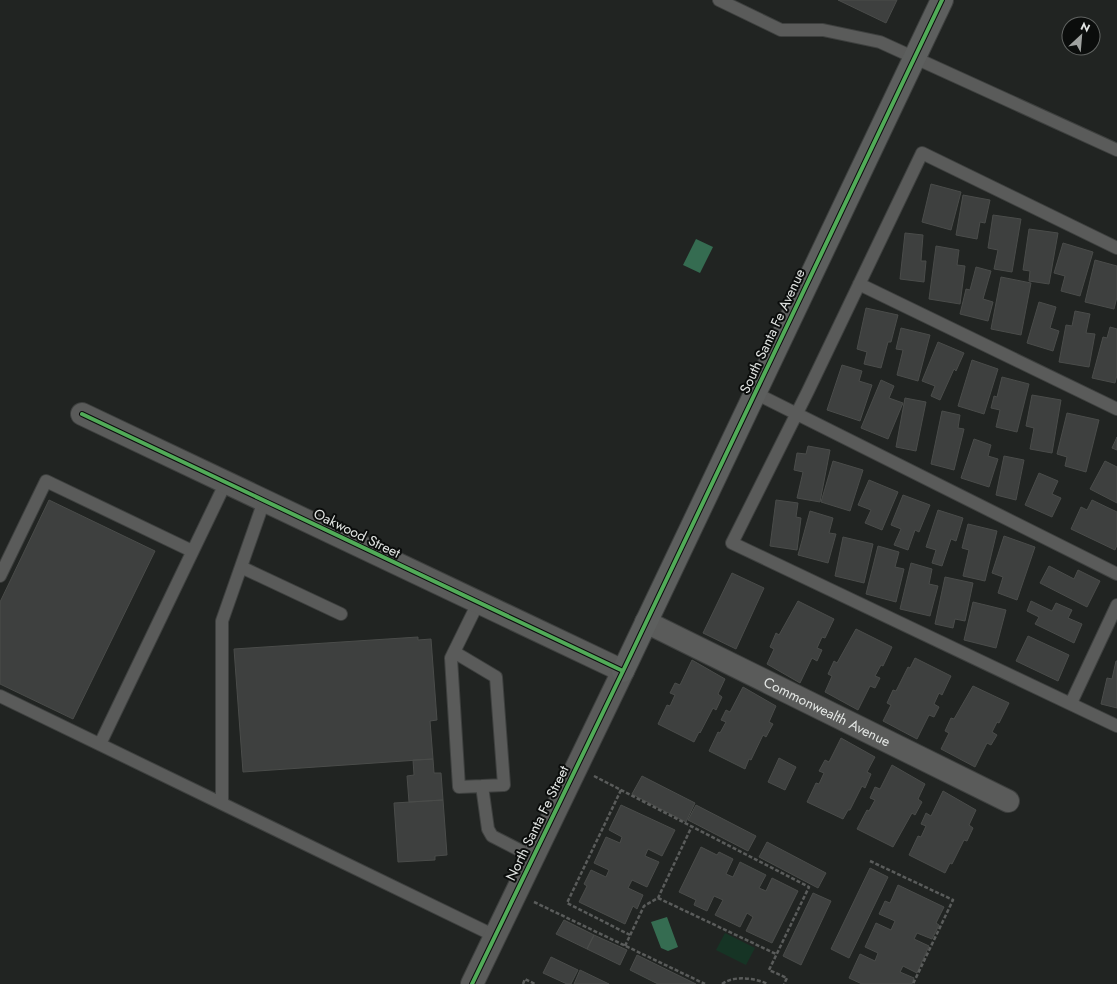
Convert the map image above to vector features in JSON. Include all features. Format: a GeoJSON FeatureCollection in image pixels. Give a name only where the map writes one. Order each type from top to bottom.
{"type":"FeatureCollection","features":[{"type":"Feature","properties":{"kind":"street","name":"South Santa Fe Avenue"},"geometry":{"type":"LineString","coordinates":[[623,672],[942,0]]}},
{"type":"Feature","properties":{"kind":"street","name":"Oakwood Street"},"geometry":{"type":"LineString","coordinates":[[82,414],[623,672]]}},
{"type":"Feature","properties":{"kind":"street","name":"Commonwealth Avenue"},"geometry":{"type":"LineString","coordinates":[[646,622],[1008,801]]}},
{"type":"Feature","properties":{"kind":"street","name":"North Santa Fe Street"},"geometry":{"type":"LineString","coordinates":[[472,984],[623,672]]}},
{"type":"Feature","properties":{"kind":"lane"},"geometry":{"type":"LineString","coordinates":[[719,0],[781,30],[823,30],[880,42],[1117,150]]}},
{"type":"Feature","properties":{"kind":"lane"},"geometry":{"type":"LineString","coordinates":[[1117,248],[922,153],[797,414],[732,543],[1117,726]]}},
{"type":"Feature","properties":{"kind":"lane"},"geometry":{"type":"LineString","coordinates":[[859,284],[1117,409]]}},
{"type":"Feature","properties":{"kind":"lane"},"geometry":{"type":"LineString","coordinates":[[755,393],[1117,574]]}},
{"type":"Feature","properties":{"kind":"lane"},"geometry":{"type":"LineString","coordinates":[[0,576],[46,481],[192,552]]}},
{"type":"Feature","properties":{"kind":"lane"},"geometry":{"type":"LineString","coordinates":[[100,744],[226,482]]}},
{"type":"Feature","properties":{"kind":"lane"},"geometry":{"type":"LineString","coordinates":[[222,804],[222,621],[264,500]]}},
{"type":"Feature","properties":{"kind":"lane"},"geometry":{"type":"LineString","coordinates":[[241,567],[341,614]]}},
{"type":"Feature","properties":{"kind":"lane"},"geometry":{"type":"LineString","coordinates":[[454,652],[496,677],[504,785],[459,787],[451,658],[478,603]]}},
{"type":"Feature","properties":{"kind":"lane"},"geometry":{"type":"LineString","coordinates":[[1071,703],[1117,605]]}},
{"type":"Feature","properties":{"kind":"lane"},"geometry":{"type":"LineString","coordinates":[[0,696],[495,936]]}},
{"type":"Feature","properties":{"kind":"lane"},"geometry":{"type":"LineString","coordinates":[[482,786],[488,829],[492,836],[533,857]]}},
{"type":"Feature","properties":{"kind":"path"},"geometry":{"type":"LineString","coordinates":[[577,767],[809,887],[769,970],[787,978],[784,984]]}},
{"type":"Feature","properties":{"kind":"path"},"geometry":{"type":"LineString","coordinates":[[621,790],[567,903],[630,935]]}},
{"type":"Feature","properties":{"kind":"path"},"geometry":{"type":"LineString","coordinates":[[625,946],[644,906],[658,898],[692,826]]}},
{"type":"Feature","properties":{"kind":"path"},"geometry":{"type":"LineString","coordinates":[[870,860],[953,900],[913,984]]}},
{"type":"Feature","properties":{"kind":"path"},"geometry":{"type":"LineString","coordinates":[[516,893],[705,984]]}},
{"type":"Feature","properties":{"kind":"path"},"geometry":{"type":"LineString","coordinates":[[658,898],[776,954]]}},
{"type":"Feature","properties":{"kind":"path"},"geometry":{"type":"LineString","coordinates":[[722,984],[727,981],[742,978],[768,984]]}},
{"type":"Feature","properties":{"kind":"path"},"geometry":{"type":"LineString","coordinates":[[523,984],[525,979],[535,984]]}},
{"type":"Feature","properties":{"kind":"shaded area"},"geometry":{"type":"Polygon","coordinates":[[[696,239],[713,247],[700,273],[683,265],[696,239]]]}},
{"type":"Feature","properties":{"kind":"shaded area"},"geometry":{"type":"Polygon","coordinates":[[[667,917],[678,947],[668,951],[661,948],[651,922],[667,917]]]}},
{"type":"Feature","properties":{"kind":"shaded area"},"geometry":{"type":"Polygon","coordinates":[[[725,933],[755,948],[746,965],[716,950],[725,933]]]}},
{"type":"Feature","properties":{"kind":"building"},"geometry":{"type":"Polygon","coordinates":[[[838,0],[897,0],[886,23],[838,0]]]}},
{"type":"Feature","properties":{"kind":"building"},"geometry":{"type":"Polygon","coordinates":[[[931,184],[961,192],[951,230],[922,222],[931,184]]]}},
{"type":"Feature","properties":{"kind":"building"},"geometry":{"type":"Polygon","coordinates":[[[963,195],[990,200],[985,223],[980,222],[977,239],[956,235],[963,195]]]}},
{"type":"Feature","properties":{"kind":"building"},"geometry":{"type":"Polygon","coordinates":[[[993,215],[1021,219],[1012,272],[994,269],[998,250],[988,248],[993,215]]]}},
{"type":"Feature","properties":{"kind":"building"},"geometry":{"type":"Polygon","coordinates":[[[1029,229],[1058,233],[1049,284],[1029,281],[1030,271],[1023,270],[1029,229]]]}},
{"type":"Feature","properties":{"kind":"building"},"geometry":{"type":"Polygon","coordinates":[[[905,233],[923,235],[921,261],[926,261],[924,282],[900,279],[905,233]]]}},
{"type":"Feature","properties":{"kind":"building"},"geometry":{"type":"Polygon","coordinates":[[[1063,243],[1093,252],[1080,296],[1061,291],[1065,276],[1054,273],[1063,243]]]}},
{"type":"Feature","properties":{"kind":"building"},"geometry":{"type":"Polygon","coordinates":[[[936,246],[959,250],[957,265],[965,266],[960,304],[929,299],[936,246]]]}},
{"type":"Feature","properties":{"kind":"building"},"geometry":{"type":"Polygon","coordinates":[[[1095,260],[1117,266],[1117,297],[1114,309],[1085,302],[1095,260]]]}},
{"type":"Feature","properties":{"kind":"building"},"geometry":{"type":"Polygon","coordinates":[[[976,267],[991,271],[983,299],[993,302],[988,321],[960,314],[966,289],[970,290],[976,267]]]}},
{"type":"Feature","properties":{"kind":"building"},"geometry":{"type":"Polygon","coordinates":[[[1001,277],[1031,283],[1021,335],[991,329],[1001,277]]]}},
{"type":"Feature","properties":{"kind":"building"},"geometry":{"type":"Polygon","coordinates":[[[1039,302],[1056,307],[1050,328],[1059,331],[1053,351],[1027,343],[1039,302]]]}},
{"type":"Feature","properties":{"kind":"building"},"geometry":{"type":"Polygon","coordinates":[[[866,308],[898,315],[891,342],[888,342],[881,368],[864,364],[867,352],[857,349],[866,308]]]}},
{"type":"Feature","properties":{"kind":"building"},"geometry":{"type":"Polygon","coordinates":[[[1075,311],[1090,314],[1086,333],[1095,334],[1089,367],[1059,362],[1066,325],[1072,326],[1075,311]]]}},
{"type":"Feature","properties":{"kind":"building"},"geometry":{"type":"Polygon","coordinates":[[[1110,327],[1117,329],[1117,375],[1115,383],[1092,378],[1103,337],[1107,338],[1110,327]]]}},
{"type":"Feature","properties":{"kind":"building"},"geometry":{"type":"Polygon","coordinates":[[[901,328],[930,335],[918,381],[897,375],[903,350],[896,349],[901,328]]]}},
{"type":"Feature","properties":{"kind":"building"},"geometry":{"type":"Polygon","coordinates":[[[938,342],[964,353],[956,371],[954,369],[940,400],[931,396],[935,386],[922,381],[938,342]]]}},
{"type":"Feature","properties":{"kind":"building"},"geometry":{"type":"Polygon","coordinates":[[[972,360],[998,369],[984,414],[958,406],[972,360]]]}},
{"type":"Feature","properties":{"kind":"building"},"geometry":{"type":"Polygon","coordinates":[[[842,365],[862,371],[859,381],[872,385],[860,421],[827,410],[842,365]]]}},
{"type":"Feature","properties":{"kind":"building"},"geometry":{"type":"Polygon","coordinates":[[[1002,377],[1029,384],[1017,432],[996,427],[1000,410],[991,408],[994,396],[997,397],[1002,377]]]}},
{"type":"Feature","properties":{"kind":"building"},"geometry":{"type":"Polygon","coordinates":[[[881,380],[894,386],[889,398],[903,403],[888,439],[861,428],[881,380]]]}},
{"type":"Feature","properties":{"kind":"building"},"geometry":{"type":"Polygon","coordinates":[[[1032,395],[1061,400],[1052,453],[1030,449],[1034,428],[1026,426],[1032,395]]]}},
{"type":"Feature","properties":{"kind":"building"},"geometry":{"type":"Polygon","coordinates":[[[905,398],[926,402],[916,451],[896,447],[905,398]]]}},
{"type":"Feature","properties":{"kind":"building"},"geometry":{"type":"Polygon","coordinates":[[[942,411],[960,415],[958,428],[964,429],[954,470],[931,464],[942,411]]]}},
{"type":"Feature","properties":{"kind":"building"},"geometry":{"type":"Polygon","coordinates":[[[1067,413],[1099,420],[1086,472],[1065,466],[1067,457],[1057,454],[1067,413]]]}},
{"type":"Feature","properties":{"kind":"building"},"geometry":{"type":"Polygon","coordinates":[[[1117,437],[1117,450],[1112,448],[1117,437]]]}},
{"type":"Feature","properties":{"kind":"building"},"geometry":{"type":"Polygon","coordinates":[[[974,439],[991,445],[988,456],[998,459],[989,487],[961,478],[974,439]]]}},
{"type":"Feature","properties":{"kind":"building"},"geometry":{"type":"Polygon","coordinates":[[[808,446],[830,450],[820,502],[797,498],[803,472],[794,470],[797,453],[806,454],[808,446]]]}},
{"type":"Feature","properties":{"kind":"building"},"geometry":{"type":"Polygon","coordinates":[[[1004,456],[1024,460],[1016,500],[996,495],[1004,456]]]}},
{"type":"Feature","properties":{"kind":"building"},"geometry":{"type":"Polygon","coordinates":[[[833,461],[863,470],[850,511],[821,502],[833,461]]]}},
{"type":"Feature","properties":{"kind":"building"},"geometry":{"type":"Polygon","coordinates":[[[1105,461],[1117,467],[1117,503],[1090,489],[1105,461]]]}},
{"type":"Feature","properties":{"kind":"building"},"geometry":{"type":"Polygon","coordinates":[[[1039,473],[1058,481],[1052,494],[1061,498],[1052,517],[1025,505],[1039,473]]]}},
{"type":"Feature","properties":{"kind":"building"},"geometry":{"type":"Polygon","coordinates":[[[869,480],[898,492],[882,530],[865,523],[871,510],[858,505],[869,480]]]}},
{"type":"Feature","properties":{"kind":"building"},"geometry":{"type":"Polygon","coordinates":[[[903,495],[930,505],[919,532],[915,530],[908,550],[894,545],[901,529],[891,525],[903,495]]]}},
{"type":"Feature","properties":{"kind":"building"},"geometry":{"type":"Polygon","coordinates":[[[49,500],[155,551],[73,719],[0,684],[0,602],[49,500]]]}},
{"type":"Feature","properties":{"kind":"building"},"geometry":{"type":"Polygon","coordinates":[[[776,500],[798,503],[796,517],[801,518],[797,550],[770,546],[776,500]]]}},
{"type":"Feature","properties":{"kind":"building"},"geometry":{"type":"Polygon","coordinates":[[[1092,500],[1117,512],[1117,545],[1115,550],[1071,529],[1081,507],[1087,510],[1092,500]]]}},
{"type":"Feature","properties":{"kind":"building"},"geometry":{"type":"Polygon","coordinates":[[[938,510],[963,518],[956,541],[951,539],[942,566],[932,563],[936,550],[926,547],[938,510]]]}},
{"type":"Feature","properties":{"kind":"building"},"geometry":{"type":"Polygon","coordinates":[[[810,511],[833,518],[829,533],[836,534],[828,563],[798,555],[810,511]]]}},
{"type":"Feature","properties":{"kind":"building"},"geometry":{"type":"Polygon","coordinates":[[[968,524],[997,531],[985,581],[963,576],[969,550],[962,548],[968,524]]]}},
{"type":"Feature","properties":{"kind":"building"},"geometry":{"type":"Polygon","coordinates":[[[1004,536],[1035,547],[1017,600],[998,593],[1003,577],[992,573],[1004,536]]]}},
{"type":"Feature","properties":{"kind":"building"},"geometry":{"type":"Polygon","coordinates":[[[843,537],[873,544],[864,583],[835,576],[843,537]]]}},
{"type":"Feature","properties":{"kind":"building"},"geometry":{"type":"Polygon","coordinates":[[[878,546],[899,552],[895,567],[904,569],[896,602],[866,594],[878,546]]]}},
{"type":"Feature","properties":{"kind":"building"},"geometry":{"type":"Polygon","coordinates":[[[911,563],[932,569],[929,584],[938,586],[930,616],[900,609],[911,563]]]}},
{"type":"Feature","properties":{"kind":"building"},"geometry":{"type":"Polygon","coordinates":[[[1049,566],[1074,579],[1078,570],[1100,581],[1087,607],[1040,583],[1049,566]]]}},
{"type":"Feature","properties":{"kind":"building"},"geometry":{"type":"Polygon","coordinates":[[[732,573],[764,588],[736,649],[703,633],[732,573]]]}},
{"type":"Feature","properties":{"kind":"building"},"geometry":{"type":"Polygon","coordinates":[[[945,577],[973,583],[965,621],[955,619],[953,628],[935,624],[945,577]]]}},
{"type":"Feature","properties":{"kind":"building"},"geometry":{"type":"Polygon","coordinates":[[[798,601],[834,619],[825,638],[822,637],[817,648],[822,650],[817,661],[812,658],[800,683],[767,664],[774,649],[770,647],[776,633],[779,635],[798,601]]]}},
{"type":"Feature","properties":{"kind":"building"},"geometry":{"type":"Polygon","coordinates":[[[1031,601],[1052,611],[1056,603],[1072,610],[1068,618],[1082,624],[1074,643],[1035,624],[1039,617],[1027,611],[1031,601]]]}},
{"type":"Feature","properties":{"kind":"building"},"geometry":{"type":"Polygon","coordinates":[[[973,602],[1006,610],[996,648],[964,640],[973,602]]]}},
{"type":"Feature","properties":{"kind":"building"},"geometry":{"type":"Polygon","coordinates":[[[856,629],[892,647],[883,666],[881,665],[875,676],[880,678],[875,688],[870,686],[858,710],[825,692],[832,676],[828,674],[834,661],[837,663],[856,629]]]}},
{"type":"Feature","properties":{"kind":"building"},"geometry":{"type":"Polygon","coordinates":[[[1028,636],[1069,655],[1058,681],[1016,661],[1028,636]]]}},
{"type":"Feature","properties":{"kind":"building"},"geometry":{"type":"Polygon","coordinates":[[[418,637],[418,640],[431,639],[437,720],[430,721],[433,759],[243,772],[234,649],[418,637]]]}},
{"type":"Feature","properties":{"kind":"building"},"geometry":{"type":"Polygon","coordinates":[[[915,658],[951,676],[942,695],[939,693],[934,704],[939,707],[934,717],[929,715],[917,739],[883,721],[891,705],[887,703],[893,690],[896,691],[908,667],[910,668],[915,658]]]}},
{"type":"Feature","properties":{"kind":"building"},"geometry":{"type":"Polygon","coordinates":[[[692,660],[725,679],[718,694],[722,697],[716,710],[713,708],[694,742],[658,724],[667,705],[670,706],[675,695],[670,693],[675,683],[680,685],[692,660]]]}},
{"type":"Feature","properties":{"kind":"building"},"geometry":{"type":"Polygon","coordinates":[[[1116,661],[1117,708],[1101,704],[1107,678],[1112,679],[1116,661]]]}},
{"type":"Feature","properties":{"kind":"building"},"geometry":{"type":"Polygon","coordinates":[[[973,686],[1009,703],[999,723],[997,722],[992,732],[997,735],[991,745],[987,743],[975,767],[941,749],[949,733],[945,731],[951,718],[954,719],[973,686]]]}},
{"type":"Feature","properties":{"kind":"building"},"geometry":{"type":"Polygon","coordinates":[[[743,687],[776,706],[769,722],[773,724],[766,737],[763,735],[745,769],[709,751],[718,732],[720,733],[726,722],[721,720],[726,710],[730,712],[743,687]]]}},
{"type":"Feature","properties":{"kind":"building"},"geometry":{"type":"Polygon","coordinates":[[[841,738],[875,757],[867,772],[871,774],[865,788],[862,786],[850,810],[848,810],[843,819],[807,802],[816,783],[819,784],[824,773],[819,771],[825,760],[829,762],[841,738]]]}},
{"type":"Feature","properties":{"kind":"building"},"geometry":{"type":"Polygon","coordinates":[[[779,758],[796,767],[785,790],[768,782],[779,758]]]}},
{"type":"Feature","properties":{"kind":"building"},"geometry":{"type":"Polygon","coordinates":[[[433,759],[434,773],[441,773],[443,800],[409,802],[407,776],[414,775],[413,760],[433,759]]]}},
{"type":"Feature","properties":{"kind":"building"},"geometry":{"type":"Polygon","coordinates":[[[892,765],[925,784],[918,799],[922,802],[915,815],[912,813],[893,847],[857,829],[867,810],[869,811],[875,800],[870,798],[875,787],[880,789],[892,765]]]}},
{"type":"Feature","properties":{"kind":"building"},"geometry":{"type":"Polygon","coordinates":[[[642,776],[695,803],[686,822],[632,794],[642,776]]]}},
{"type":"Feature","properties":{"kind":"building"},"geometry":{"type":"Polygon","coordinates":[[[943,791],[976,810],[969,825],[973,828],[967,841],[964,840],[952,864],[950,863],[945,873],[909,855],[918,836],[921,837],[926,826],[921,824],[926,813],[931,816],[943,791]]]}},
{"type":"Feature","properties":{"kind":"building"},"geometry":{"type":"Polygon","coordinates":[[[443,800],[447,855],[435,856],[435,860],[398,862],[394,803],[443,800]]]}},
{"type":"Feature","properties":{"kind":"building"},"geometry":{"type":"Polygon","coordinates":[[[621,805],[675,830],[662,856],[648,849],[645,856],[659,862],[647,887],[632,880],[628,888],[643,895],[637,909],[633,906],[625,924],[579,902],[587,886],[584,884],[591,870],[606,877],[609,870],[594,863],[606,837],[620,843],[622,837],[609,830],[621,805]]]}},
{"type":"Feature","properties":{"kind":"building"},"geometry":{"type":"Polygon","coordinates":[[[696,805],[756,836],[748,851],[688,820],[696,805]]]}},
{"type":"Feature","properties":{"kind":"building"},"geometry":{"type":"Polygon","coordinates":[[[767,842],[826,873],[818,888],[759,857],[767,842]]]}},
{"type":"Feature","properties":{"kind":"building"},"geometry":{"type":"Polygon","coordinates":[[[701,847],[717,855],[719,852],[733,859],[726,874],[733,877],[740,862],[766,875],[759,888],[766,891],[772,878],[798,891],[772,943],[746,931],[753,917],[747,913],[740,927],[715,915],[723,900],[714,896],[707,911],[694,905],[696,900],[679,892],[701,847]]]}},
{"type":"Feature","properties":{"kind":"building"},"geometry":{"type":"Polygon","coordinates":[[[870,868],[888,877],[849,958],[831,949],[870,868]]]}},
{"type":"Feature","properties":{"kind":"building"},"geometry":{"type":"Polygon","coordinates":[[[898,885],[944,907],[936,923],[939,925],[932,939],[917,933],[914,939],[929,946],[917,973],[903,966],[900,972],[914,978],[912,984],[862,984],[849,978],[860,954],[875,961],[878,953],[865,947],[876,923],[891,930],[895,921],[879,914],[885,901],[890,903],[898,885]]]}},
{"type":"Feature","properties":{"kind":"building"},"geometry":{"type":"Polygon","coordinates":[[[813,893],[831,901],[801,965],[783,956],[813,893]]]}},
{"type":"Feature","properties":{"kind":"building"},"geometry":{"type":"Polygon","coordinates":[[[564,920],[594,935],[587,949],[556,934],[564,920]]]}},
{"type":"Feature","properties":{"kind":"building"},"geometry":{"type":"Polygon","coordinates":[[[594,935],[627,950],[620,965],[587,949],[594,935]]]}},
{"type":"Feature","properties":{"kind":"building"},"geometry":{"type":"Polygon","coordinates":[[[637,955],[696,984],[658,984],[630,970],[637,955]]]}},
{"type":"Feature","properties":{"kind":"building"},"geometry":{"type":"Polygon","coordinates":[[[551,957],[578,970],[571,984],[567,984],[543,973],[551,957]]]}},
{"type":"Feature","properties":{"kind":"building"},"geometry":{"type":"Polygon","coordinates":[[[580,970],[609,984],[574,984],[580,970]]]}},
{"type":"Feature","properties":{"kind":"cycle path"},"geometry":{"type":"LineString","coordinates":[[472,984],[623,671],[942,0]]}},
{"type":"Feature","properties":{"kind":"cycle path"},"geometry":{"type":"LineString","coordinates":[[82,414],[623,671]]}}]}
